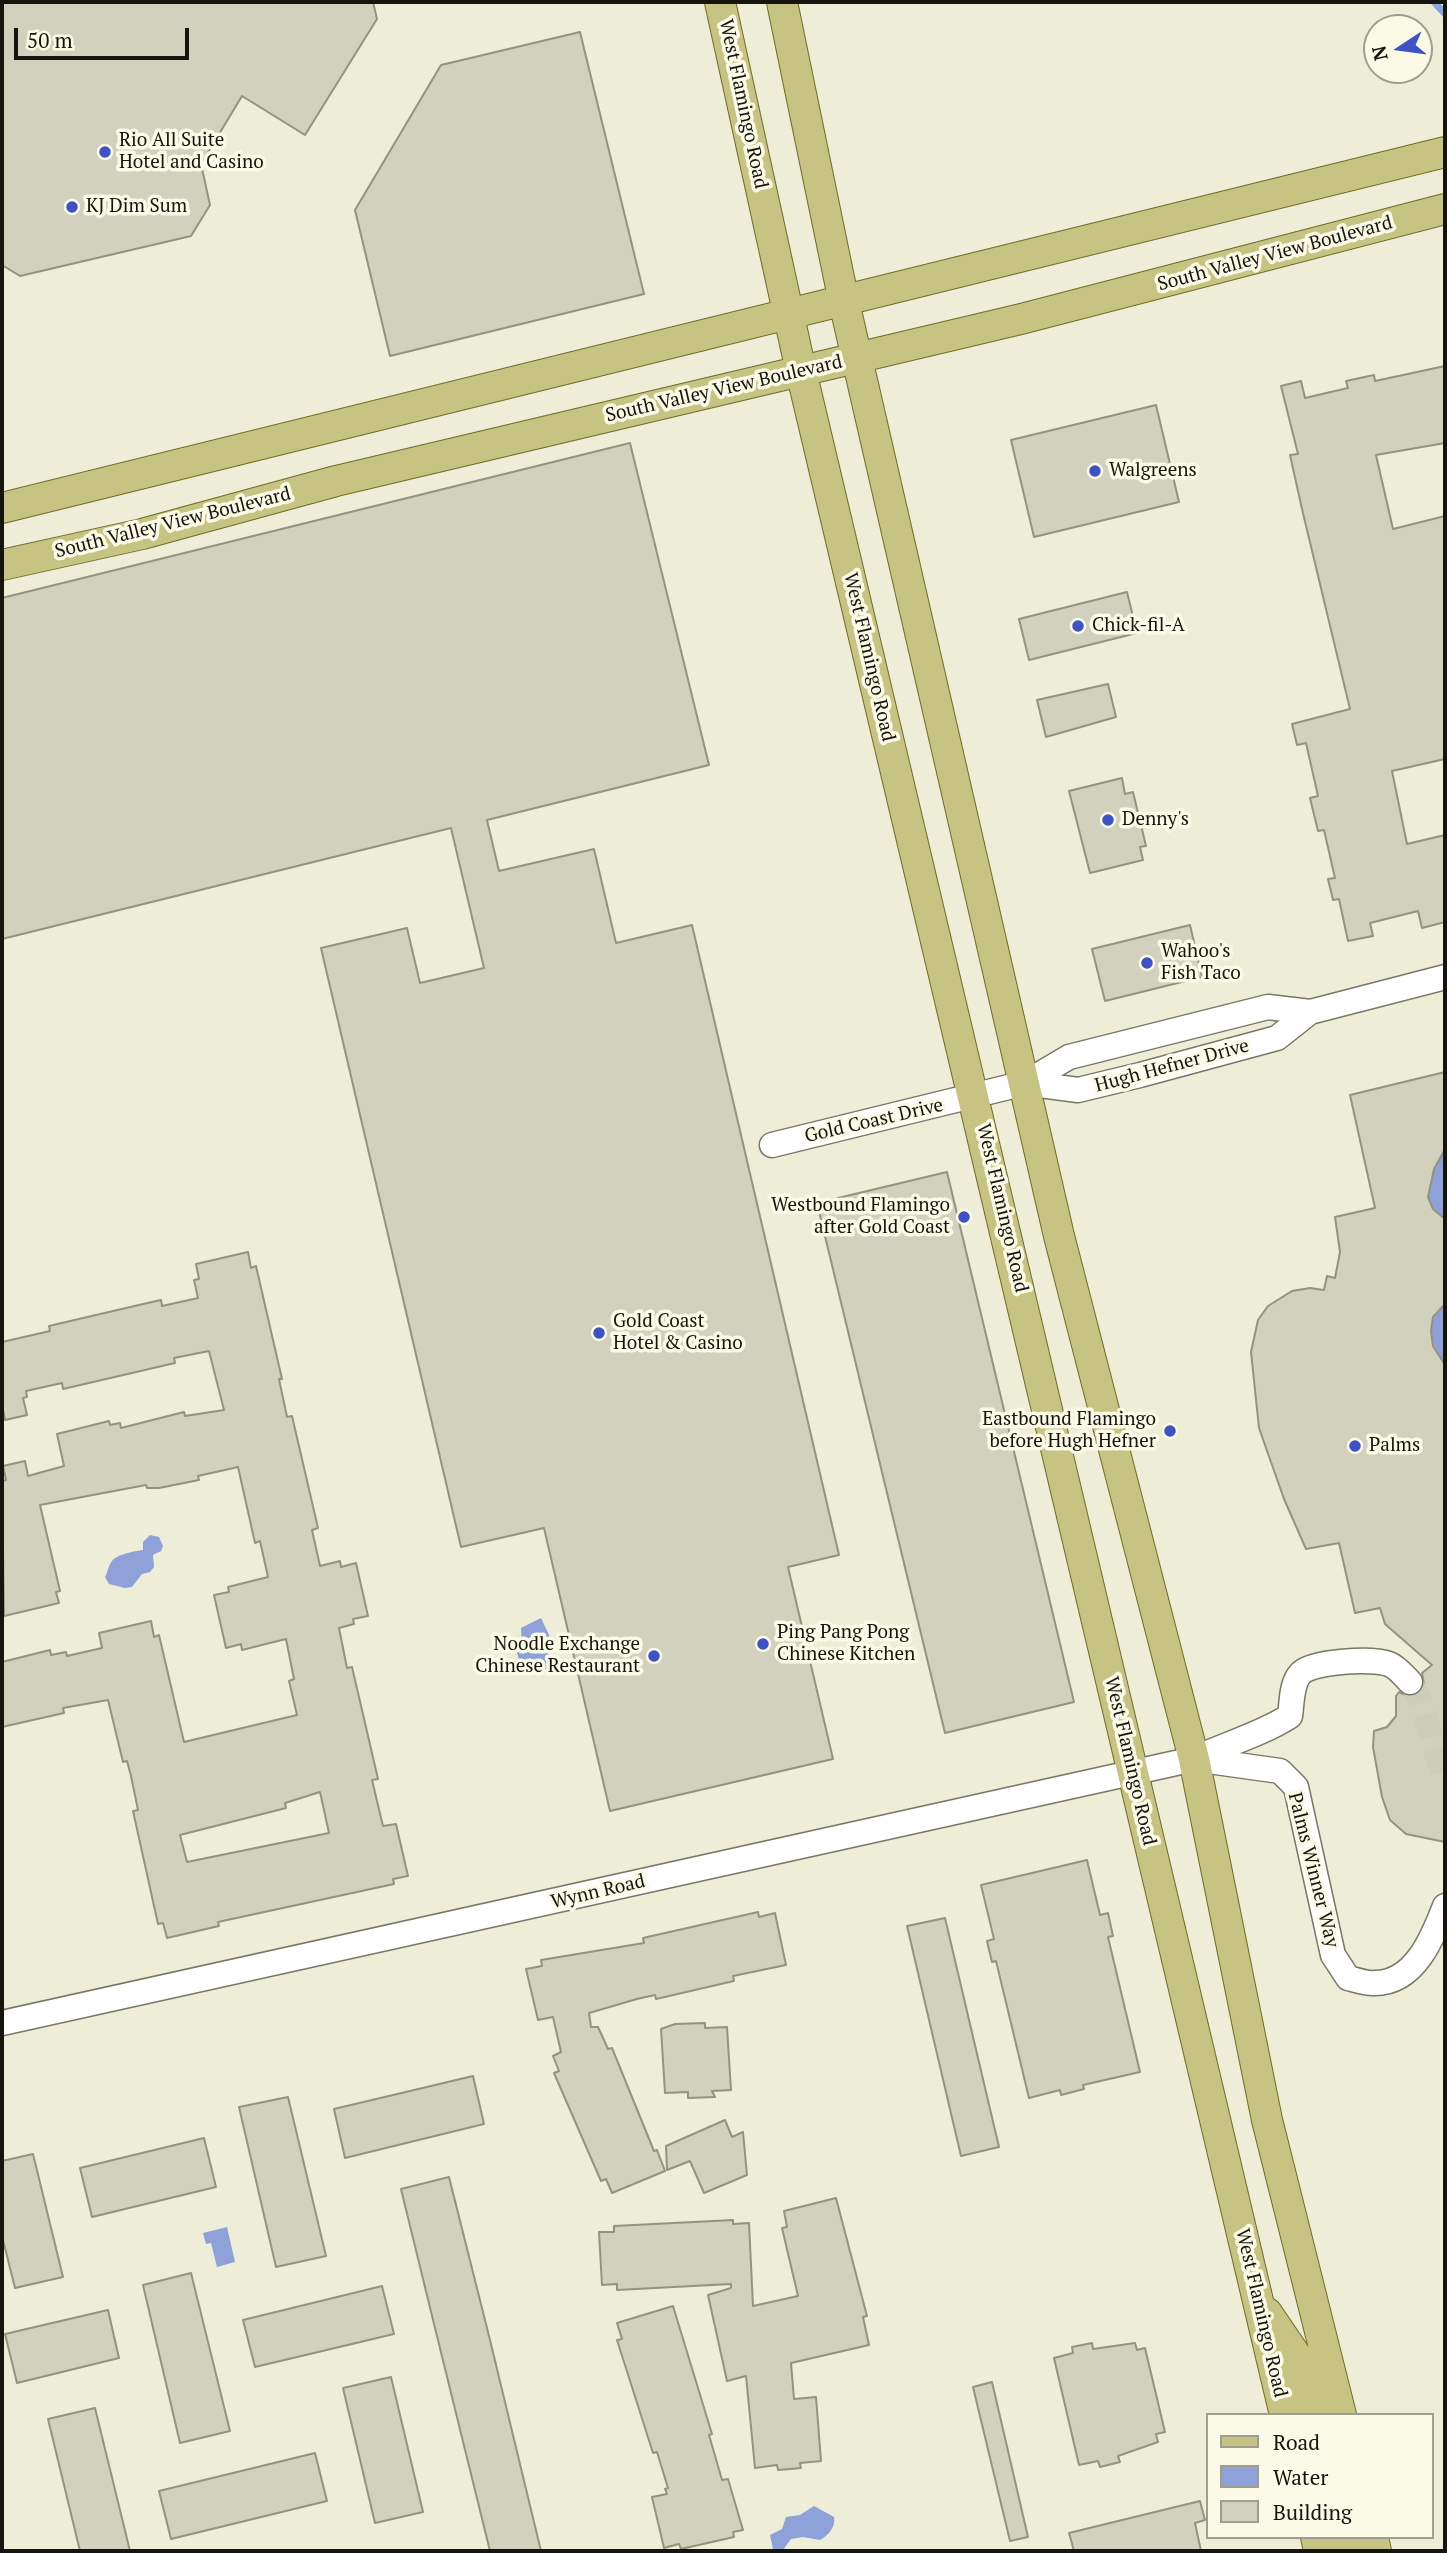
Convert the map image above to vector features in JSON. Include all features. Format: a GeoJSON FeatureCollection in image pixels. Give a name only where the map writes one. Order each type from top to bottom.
{"type":"FeatureCollection","features":[{"type":"Feature","properties":{"kind":"main road","name":"West Flamingo Road"},"geometry":{"type":"LineString","coordinates":[[720,2],[802,371],[1285,2413]]}},
{"type":"Feature","properties":{"kind":"main road"},"geometry":{"type":"LineString","coordinates":[[782,2],[844,302],[1059,1236],[1194,1759],[1267,2120],[1340,2413]]}},
{"type":"Feature","properties":{"kind":"main road"},"geometry":{"type":"LineString","coordinates":[[2,508],[1445,152]]}},
{"type":"Feature","properties":{"kind":"main road","name":"South Valley View Boulevard"},"geometry":{"type":"LineString","coordinates":[[2,565],[142,534],[336,481],[859,358],[1210,271],[1445,209]]}},
{"type":"Feature","properties":{"kind":"main road"},"geometry":{"type":"LineString","coordinates":[[1257,2298],[1301,2362],[1314,2413]]}},
{"type":"Feature","properties":{"kind":"street","name":"Hugh Hefner Drive"},"geometry":{"type":"LineString","coordinates":[[975,1096],[1024,1083],[1069,1057],[1268,1007],[1310,1012],[1445,976]]}},
{"type":"Feature","properties":{"kind":"street","name":"Hugh Hefner Drive"},"geometry":{"type":"LineString","coordinates":[[1024,1083],[1078,1090],[1140,1075],[1277,1038],[1310,1012]]}},
{"type":"Feature","properties":{"kind":"street","name":"Gold Coast Drive"},"geometry":{"type":"LineString","coordinates":[[772,1145],[975,1096]]}},
{"type":"Feature","properties":{"kind":"street"},"geometry":{"type":"LineString","coordinates":[[1194,1759],[1240,1738],[1266,1731],[1290,1716],[1296,1681],[1303,1671],[1371,1660],[1391,1665],[1410,1682]]}},
{"type":"Feature","properties":{"kind":"street","name":"Wynn Road"},"geometry":{"type":"LineString","coordinates":[[2,2023],[1194,1759]]}},
{"type":"Feature","properties":{"kind":"street","name":"Palms Winner Way"},"geometry":{"type":"LineString","coordinates":[[1194,1759],[1280,1771],[1296,1787],[1333,1955],[1348,1978],[1375,1984],[1399,1978],[1418,1961],[1434,1936],[1445,1906]]}},
{"type":"Feature","properties":{"kind":"water"},"geometry":{"type":"Polygon","coordinates":[[[1445,1149],[1445,1219],[1436,1213],[1431,1205],[1428,1186],[1434,1165],[1445,1149]]]}},
{"type":"Feature","properties":{"kind":"water"},"geometry":{"type":"Polygon","coordinates":[[[1445,1304],[1445,1364],[1431,1333],[1434,1318],[1445,1304]]]}},
{"type":"Feature","properties":{"kind":"water"},"geometry":{"type":"Polygon","coordinates":[[[150,1535],[159,1537],[163,1546],[161,1551],[153,1555],[154,1567],[150,1572],[142,1574],[132,1587],[109,1584],[105,1577],[112,1561],[122,1555],[143,1550],[143,1542],[150,1535]]]}},
{"type":"Feature","properties":{"kind":"water"},"geometry":{"type":"Polygon","coordinates":[[[541,1618],[550,1637],[547,1646],[552,1670],[538,1673],[530,1666],[521,1668],[517,1652],[522,1649],[521,1628],[541,1618]]]}},
{"type":"Feature","properties":{"kind":"water"},"geometry":{"type":"Polygon","coordinates":[[[227,2227],[235,2262],[217,2267],[211,2243],[206,2244],[203,2233],[227,2227]]]}},
{"type":"Feature","properties":{"kind":"water"},"geometry":{"type":"Polygon","coordinates":[[[814,2506],[834,2517],[829,2533],[820,2540],[803,2537],[791,2539],[783,2550],[773,2549],[770,2535],[782,2529],[786,2517],[800,2515],[814,2506]]]}},
{"type":"Feature","properties":{"kind":"building","name":"Rio All Suite Hotel and Casino"},"geometry":{"type":"Polygon","coordinates":[[[2,2],[373,2],[377,19],[305,135],[242,96],[201,164],[210,205],[191,236],[20,276],[2,265],[2,2]]]}},
{"type":"Feature","properties":{"kind":"building"},"geometry":{"type":"Polygon","coordinates":[[[580,32],[644,294],[390,356],[355,210],[441,65],[580,32]]]}},
{"type":"Feature","properties":{"kind":"building"},"geometry":{"type":"Polygon","coordinates":[[[1445,366],[1445,443],[1376,455],[1393,529],[1445,516],[1445,759],[1392,771],[1407,844],[1445,835],[1445,922],[1422,928],[1418,911],[1370,923],[1373,936],[1348,941],[1339,899],[1333,900],[1328,879],[1335,878],[1324,830],[1318,831],[1310,798],[1318,796],[1306,743],[1297,745],[1292,724],[1350,709],[1290,455],[1298,454],[1281,386],[1301,381],[1305,398],[1348,388],[1346,381],[1374,375],[1375,381],[1445,366]]]}},
{"type":"Feature","properties":{"kind":"building","name":"Walgreens"},"geometry":{"type":"Polygon","coordinates":[[[1156,405],[1179,502],[1034,537],[1011,440],[1156,405]]]}},
{"type":"Feature","properties":{"kind":"building"},"geometry":{"type":"Polygon","coordinates":[[[630,443],[709,765],[487,820],[499,871],[594,849],[616,943],[692,925],[839,1555],[788,1567],[833,1759],[610,1811],[544,1528],[461,1547],[321,948],[407,928],[420,983],[484,968],[451,828],[2,939],[2,598],[630,443]]]}},
{"type":"Feature","properties":{"kind":"building","name":"Chick-fil-A"},"geometry":{"type":"Polygon","coordinates":[[[1127,592],[1137,633],[1029,660],[1019,619],[1127,592]]]}},
{"type":"Feature","properties":{"kind":"building"},"geometry":{"type":"Polygon","coordinates":[[[1108,684],[1116,717],[1046,737],[1037,700],[1108,684]]]}},
{"type":"Feature","properties":{"kind":"building","name":"Denny's"},"geometry":{"type":"Polygon","coordinates":[[[1122,778],[1125,794],[1133,792],[1146,846],[1140,847],[1143,860],[1090,873],[1069,791],[1122,778]]]}},
{"type":"Feature","properties":{"kind":"building","name":"Wahoo's Fish Taco"},"geometry":{"type":"Polygon","coordinates":[[[1190,925],[1202,977],[1105,1001],[1092,949],[1190,925]]]}},
{"type":"Feature","properties":{"kind":"building","name":"Palms"},"geometry":{"type":"Polygon","coordinates":[[[1445,1072],[1445,1149],[1434,1169],[1428,1197],[1433,1209],[1445,1219],[1445,1304],[1433,1317],[1431,1331],[1433,1346],[1445,1365],[1445,1842],[1406,1834],[1390,1820],[1382,1797],[1373,1747],[1374,1731],[1387,1727],[1396,1716],[1396,1696],[1399,1692],[1407,1696],[1420,1693],[1424,1685],[1422,1673],[1432,1665],[1385,1624],[1380,1608],[1355,1613],[1339,1543],[1306,1549],[1284,1499],[1259,1428],[1251,1352],[1258,1320],[1268,1306],[1292,1291],[1310,1288],[1324,1290],[1327,1276],[1335,1278],[1340,1252],[1335,1217],[1375,1208],[1350,1095],[1445,1072]]]}},
{"type":"Feature","properties":{"kind":"building"},"geometry":{"type":"Polygon","coordinates":[[[947,1172],[1074,1702],[945,1733],[817,1203],[947,1172]]]}},
{"type":"Feature","properties":{"kind":"building"},"geometry":{"type":"Polygon","coordinates":[[[248,1252],[251,1268],[256,1266],[282,1379],[279,1379],[287,1417],[292,1416],[318,1528],[312,1530],[320,1566],[340,1561],[341,1567],[356,1563],[368,1616],[353,1619],[354,1624],[339,1628],[347,1668],[352,1667],[378,1779],[372,1780],[383,1826],[396,1824],[408,1876],[393,1879],[394,1884],[218,1922],[219,1926],[167,1938],[163,1923],[158,1924],[133,1811],[138,1810],[131,1776],[127,1761],[123,1762],[108,1700],[63,1708],[64,1713],[2,1727],[2,1662],[50,1650],[51,1655],[66,1652],[67,1656],[102,1648],[99,1633],[151,1621],[154,1637],[159,1635],[184,1742],[297,1715],[289,1681],[294,1679],[286,1639],[242,1650],[241,1644],[226,1648],[214,1595],[229,1592],[228,1587],[268,1577],[260,1541],[255,1543],[238,1467],[198,1476],[199,1480],[159,1488],[147,1488],[146,1485],[40,1505],[60,1591],[56,1592],[59,1603],[4,1616],[2,1481],[6,1480],[3,1466],[25,1461],[28,1476],[64,1466],[57,1434],[109,1421],[110,1425],[120,1423],[121,1428],[184,1412],[185,1416],[224,1410],[209,1351],[174,1358],[175,1363],[63,1389],[62,1383],[26,1391],[27,1397],[23,1398],[27,1415],[5,1420],[2,1404],[2,1342],[50,1331],[49,1326],[143,1304],[161,1300],[162,1306],[198,1298],[194,1280],[199,1279],[196,1264],[248,1252]],[[320,1792],[285,1803],[286,1808],[180,1835],[187,1862],[329,1833],[320,1792]]]}},
{"type":"Feature","properties":{"kind":"building"},"geometry":{"type":"Polygon","coordinates":[[[1087,1860],[1100,1915],[1108,1913],[1113,1936],[1108,1937],[1140,2072],[1083,2085],[1084,2089],[1061,2095],[1060,2090],[1029,2098],[996,1961],[992,1962],[987,1941],[994,1939],[981,1885],[1087,1860]]]}},
{"type":"Feature","properties":{"kind":"building"},"geometry":{"type":"Polygon","coordinates":[[[758,1912],[759,1917],[775,1913],[786,1965],[733,1976],[734,1981],[656,1999],[655,1995],[589,2013],[591,2027],[598,2027],[608,2049],[612,2048],[654,2151],[657,2150],[665,2171],[612,2193],[606,2179],[601,2181],[554,2073],[559,2071],[553,2056],[561,2052],[553,2017],[538,2020],[526,1969],[542,1966],[541,1960],[644,1943],[643,1938],[758,1912]]]}},
{"type":"Feature","properties":{"kind":"building"},"geometry":{"type":"Polygon","coordinates":[[[945,1918],[999,2147],[961,2156],[907,1926],[945,1918]]]}},
{"type":"Feature","properties":{"kind":"building"},"geometry":{"type":"Polygon","coordinates":[[[705,2023],[705,2028],[727,2027],[731,2090],[712,2091],[715,2097],[688,2098],[688,2092],[665,2093],[661,2029],[675,2024],[705,2023]]]}},
{"type":"Feature","properties":{"kind":"building"},"geometry":{"type":"Polygon","coordinates":[[[473,2076],[484,2124],[345,2158],[334,2109],[473,2076]]]}},
{"type":"Feature","properties":{"kind":"building"},"geometry":{"type":"Polygon","coordinates":[[[288,2097],[326,2256],[276,2267],[239,2107],[288,2097]]]}},
{"type":"Feature","properties":{"kind":"building"},"geometry":{"type":"Polygon","coordinates":[[[725,2120],[732,2137],[743,2132],[747,2175],[704,2193],[690,2161],[667,2170],[666,2146],[725,2120]]]}},
{"type":"Feature","properties":{"kind":"building"},"geometry":{"type":"Polygon","coordinates":[[[204,2138],[216,2187],[92,2217],[80,2168],[204,2138]]]}},
{"type":"Feature","properties":{"kind":"building"},"geometry":{"type":"Polygon","coordinates":[[[33,2154],[63,2277],[15,2288],[2,2236],[2,2161],[33,2154]]]}},
{"type":"Feature","properties":{"kind":"building"},"geometry":{"type":"Polygon","coordinates":[[[449,2177],[541,2551],[490,2551],[435,2328],[401,2189],[449,2177]]]}},
{"type":"Feature","properties":{"kind":"building"},"geometry":{"type":"Polygon","coordinates":[[[836,2198],[867,2316],[863,2317],[869,2345],[791,2363],[794,2399],[816,2397],[821,2461],[800,2463],[801,2468],[778,2470],[777,2465],[755,2468],[746,2376],[727,2381],[708,2295],[731,2288],[731,2284],[617,2290],[617,2284],[602,2285],[599,2232],[614,2232],[614,2226],[733,2220],[733,2224],[749,2223],[753,2306],[798,2296],[782,2228],[787,2227],[784,2211],[836,2198]]]}},
{"type":"Feature","properties":{"kind":"building"},"geometry":{"type":"Polygon","coordinates":[[[191,2273],[230,2431],[180,2443],[143,2285],[191,2273]]]}},
{"type":"Feature","properties":{"kind":"building"},"geometry":{"type":"Polygon","coordinates":[[[382,2286],[394,2334],[255,2367],[243,2320],[382,2286]]]}},
{"type":"Feature","properties":{"kind":"building"},"geometry":{"type":"Polygon","coordinates":[[[673,2306],[712,2434],[709,2435],[722,2480],[728,2479],[743,2530],[733,2532],[734,2537],[681,2549],[679,2544],[664,2548],[652,2497],[667,2494],[665,2489],[668,2488],[657,2452],[653,2453],[617,2340],[622,2339],[617,2323],[673,2306]]]}},
{"type":"Feature","properties":{"kind":"building"},"geometry":{"type":"Polygon","coordinates":[[[108,2310],[119,2358],[17,2383],[5,2334],[108,2310]]]}},
{"type":"Feature","properties":{"kind":"building"},"geometry":{"type":"Polygon","coordinates":[[[1092,2343],[1093,2349],[1135,2343],[1137,2350],[1145,2348],[1165,2432],[1156,2434],[1158,2442],[1118,2456],[1120,2462],[1100,2467],[1098,2461],[1079,2465],[1054,2358],[1073,2353],[1072,2347],[1092,2343]]]}},
{"type":"Feature","properties":{"kind":"building"},"geometry":{"type":"Polygon","coordinates":[[[391,2377],[423,2512],[375,2523],[343,2388],[391,2377]]]}},
{"type":"Feature","properties":{"kind":"building"},"geometry":{"type":"Polygon","coordinates":[[[992,2382],[1028,2537],[1010,2541],[973,2387],[992,2382]]]}},
{"type":"Feature","properties":{"kind":"building"},"geometry":{"type":"Polygon","coordinates":[[[95,2408],[130,2551],[80,2551],[48,2419],[95,2408]]]}},
{"type":"Feature","properties":{"kind":"building"},"geometry":{"type":"Polygon","coordinates":[[[315,2453],[327,2501],[171,2539],[159,2491],[315,2453]]]}},
{"type":"Feature","properties":{"kind":"building"},"geometry":{"type":"Polygon","coordinates":[[[1200,2501],[1205,2520],[1195,2523],[1201,2551],[1074,2551],[1069,2533],[1200,2501]]]}},
{"type":"Feature","properties":{"kind":"waterway"},"geometry":{"type":"LineString","coordinates":[[1434,2],[1445,14]]}},
{"type":"Feature","properties":{"kind":"tunnel"},"geometry":{"type":"LineString","coordinates":[[1410,1682],[1421,1701],[1445,1782]]}},
{"type":"Feature","properties":{"kind":"place","name":"Rio All Suite Hotel and Casino"},"geometry":{"type":"Point","coordinates":[105,152]}},
{"type":"Feature","properties":{"kind":"place","name":"KJ Dim Sum"},"geometry":{"type":"Point","coordinates":[72,207]}},
{"type":"Feature","properties":{"kind":"place","name":"Walgreens"},"geometry":{"type":"Point","coordinates":[1095,471]}},
{"type":"Feature","properties":{"kind":"place","name":"Chick-fil-A"},"geometry":{"type":"Point","coordinates":[1078,626]}},
{"type":"Feature","properties":{"kind":"place","name":"Denny's"},"geometry":{"type":"Point","coordinates":[1108,820]}},
{"type":"Feature","properties":{"kind":"place","name":"Wahoo's Fish Taco"},"geometry":{"type":"Point","coordinates":[1147,963]}},
{"type":"Feature","properties":{"kind":"place","name":"Westbound Flamingo after Gold Coast"},"geometry":{"type":"Point","coordinates":[964,1217]}},
{"type":"Feature","properties":{"kind":"place","name":"Gold Coast Hotel & Casino"},"geometry":{"type":"Point","coordinates":[599,1333]}},
{"type":"Feature","properties":{"kind":"place","name":"Eastbound Flamingo before Hugh Hefner"},"geometry":{"type":"Point","coordinates":[1170,1431]}},
{"type":"Feature","properties":{"kind":"place","name":"Palms"},"geometry":{"type":"Point","coordinates":[1355,1446]}},
{"type":"Feature","properties":{"kind":"place","name":"Ping Pang Pong Chinese Kitchen"},"geometry":{"type":"Point","coordinates":[763,1644]}},
{"type":"Feature","properties":{"kind":"place","name":"Noodle Exchange Chinese Restaurant"},"geometry":{"type":"Point","coordinates":[654,1656]}}]}
